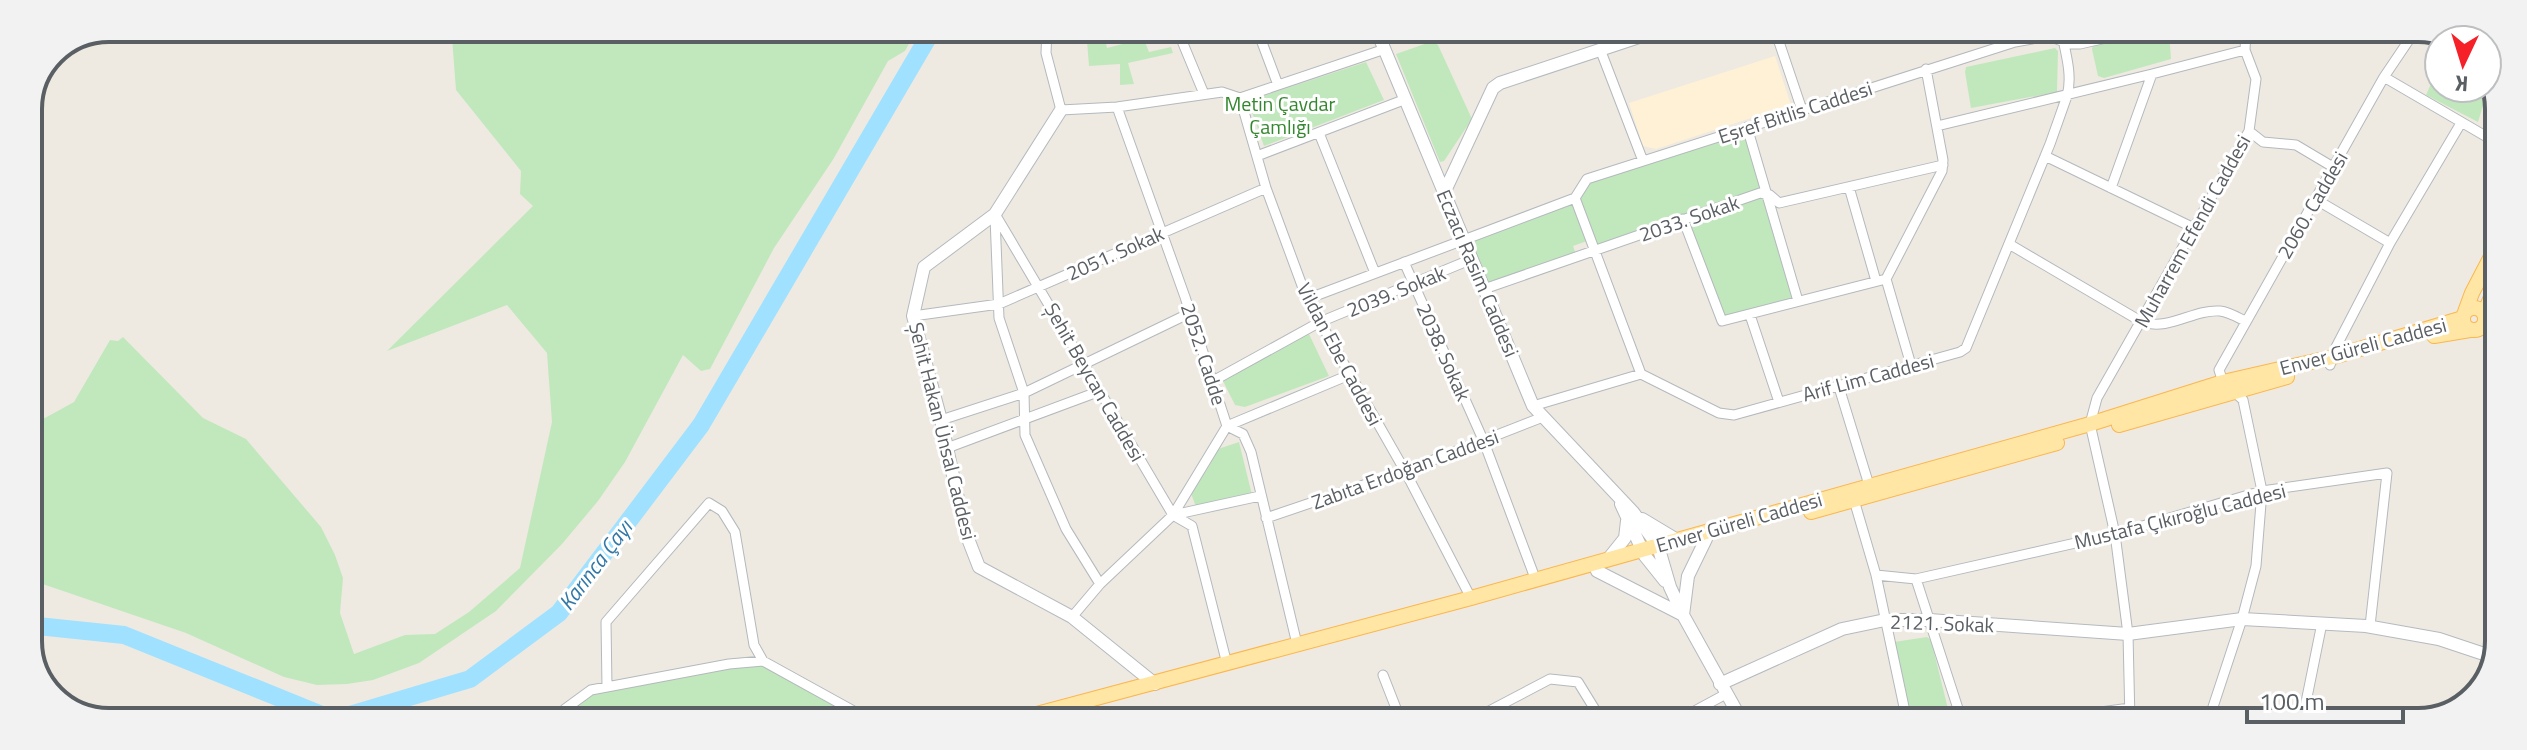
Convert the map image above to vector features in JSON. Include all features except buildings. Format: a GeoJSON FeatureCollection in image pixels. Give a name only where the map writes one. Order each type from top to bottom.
{"type":"FeatureCollection","features":[{"type":"Feature","properties":{"kind":"main road","name":"Eczacı Rasim Caddesi"},"geometry":{"type":"LineString","coordinates":[[1382,42],[1533,406],[1616,493],[1651,551],[1734,708]]}},
{"type":"Feature","properties":{"kind":"main road"},"geometry":{"type":"LineString","coordinates":[[1444,193],[1487,95],[1493,88],[1622,42]]}},
{"type":"Feature","properties":{"kind":"main road"},"geometry":{"type":"LineString","coordinates":[[995,214],[1061,110]]}},
{"type":"Feature","properties":{"kind":"main road","name":"Şehit Hakan Ünsal Caddesi"},"geometry":{"type":"LineString","coordinates":[[995,214],[924,267],[913,316],[941,420],[965,531],[979,567],[1072,617],[1155,684]]}},
{"type":"Feature","properties":{"kind":"main road"},"geometry":{"type":"LineString","coordinates":[[2484,314],[2485,321],[2469,322],[2472,293],[2485,268]]}},
{"type":"Feature","properties":{"kind":"main road","name":"Enver Güreli Caddesi"},"geometry":{"type":"LineString","coordinates":[[1061,708],[1609,558],[1706,539],[1854,500],[2229,387],[2469,322]]}},
{"type":"Feature","properties":{"kind":"main road","name":"Enver Güreli Caddesi"},"geometry":{"type":"LineString","coordinates":[[1095,708],[1597,571],[1677,540],[1869,485],[2091,429]]}},
{"type":"Feature","properties":{"kind":"main road"},"geometry":{"type":"LineString","coordinates":[[1609,558],[1627,535],[1629,513],[1677,540]]}},
{"type":"Feature","properties":{"kind":"main road"},"geometry":{"type":"LineString","coordinates":[[1597,571],[1683,615],[1688,576],[1706,539]]}},
{"type":"Feature","properties":{"kind":"main road","name":"2121. Sokak"},"geometry":{"type":"LineString","coordinates":[[1723,689],[1842,629],[1885,620],[1929,620],[2128,634],[2242,619],[2322,623],[2370,626],[2439,639],[2484,654]]}},
{"type":"Feature","properties":{"kind":"street"},"geometry":{"type":"LineString","coordinates":[[1046,42],[1046,53],[1061,110],[1117,107],[1222,92],[1240,98],[1385,49]]}},
{"type":"Feature","properties":{"kind":"street"},"geometry":{"type":"LineString","coordinates":[[1182,42],[1204,94]]}},
{"type":"Feature","properties":{"kind":"street"},"geometry":{"type":"LineString","coordinates":[[1262,42],[1278,85]]}},
{"type":"Feature","properties":{"kind":"street"},"geometry":{"type":"LineString","coordinates":[[1779,42],[1802,110]]}},
{"type":"Feature","properties":{"kind":"street","name":"Eşref Bitlis Caddesi"},"geometry":{"type":"LineString","coordinates":[[1307,299],[1575,198],[1587,179],[2015,42]]}},
{"type":"Feature","properties":{"kind":"street","name":"Eşref Bitlis Caddesi"},"geometry":{"type":"LineString","coordinates":[[2063,42],[2089,42]]}},
{"type":"Feature","properties":{"kind":"street","name":"Arif Lim Caddesi"},"geometry":{"type":"LineString","coordinates":[[1641,374],[1728,416],[1966,348],[2069,90],[2063,42]]}},
{"type":"Feature","properties":{"kind":"street","name":"Muharrem Efendi Caddesi"},"geometry":{"type":"LineString","coordinates":[[2091,429],[2097,398],[2196,229],[2249,131],[2256,79],[2245,50],[2245,42]]}},
{"type":"Feature","properties":{"kind":"street","name":"2060. Caddesi"},"geometry":{"type":"LineString","coordinates":[[2229,387],[2219,370],[2384,77],[2408,42]]}},
{"type":"Feature","properties":{"kind":"street"},"geometry":{"type":"LineString","coordinates":[[1600,49],[1643,161]]}},
{"type":"Feature","properties":{"kind":"street"},"geometry":{"type":"LineString","coordinates":[[1937,126],[2245,50]]}},
{"type":"Feature","properties":{"kind":"street"},"geometry":{"type":"LineString","coordinates":[[1683,219],[1719,319],[1725,322],[1881,280],[1942,171],[1926,69]]}},
{"type":"Feature","properties":{"kind":"street"},"geometry":{"type":"LineString","coordinates":[[2111,188],[2152,74]]}},
{"type":"Feature","properties":{"kind":"street"},"geometry":{"type":"LineString","coordinates":[[2384,77],[2485,136]]}},
{"type":"Feature","properties":{"kind":"street","name":"Vildan Ebe Caddesi"},"geometry":{"type":"LineString","coordinates":[[1240,98],[1266,188],[1307,299],[1405,471],[1471,598]]}},
{"type":"Feature","properties":{"kind":"street"},"geometry":{"type":"LineString","coordinates":[[1257,156],[1406,99]]}},
{"type":"Feature","properties":{"kind":"street","name":"2052. Cadde"},"geometry":{"type":"LineString","coordinates":[[1117,107],[1227,426],[1243,434],[1251,452],[1297,644]]}},
{"type":"Feature","properties":{"kind":"street"},"geometry":{"type":"LineString","coordinates":[[2332,361],[2336,347],[2390,243],[2461,123]]}},
{"type":"Feature","properties":{"kind":"street"},"geometry":{"type":"LineString","coordinates":[[1747,127],[1798,301]]}},
{"type":"Feature","properties":{"kind":"street"},"geometry":{"type":"LineString","coordinates":[[2249,131],[2263,142],[2296,145],[2333,167]]}},
{"type":"Feature","properties":{"kind":"street"},"geometry":{"type":"LineString","coordinates":[[1319,133],[1375,273]]}},
{"type":"Feature","properties":{"kind":"street"},"geometry":{"type":"LineString","coordinates":[[2045,156],[2196,229]]}},
{"type":"Feature","properties":{"kind":"street","name":"2033. Sokak"},"geometry":{"type":"LineString","coordinates":[[1484,289],[1760,193],[1779,203],[1943,165]]}},
{"type":"Feature","properties":{"kind":"street"},"geometry":{"type":"LineString","coordinates":[[1849,187],[1911,365]]}},
{"type":"Feature","properties":{"kind":"street","name":"2051. Sokak"},"geometry":{"type":"LineString","coordinates":[[913,316],[999,304],[1266,188]]}},
{"type":"Feature","properties":{"kind":"street"},"geometry":{"type":"LineString","coordinates":[[1533,406],[1641,374],[1575,198]]}},
{"type":"Feature","properties":{"kind":"street"},"geometry":{"type":"LineString","coordinates":[[2315,199],[2390,243]]}},
{"type":"Feature","properties":{"kind":"street"},"geometry":{"type":"LineString","coordinates":[[995,214],[999,318],[1024,393],[1025,435],[1066,529],[1100,584]]}},
{"type":"Feature","properties":{"kind":"street","name":"Şehit Beycan Caddesi"},"geometry":{"type":"LineString","coordinates":[[995,214],[1173,515],[1192,526],[1227,664]]}},
{"type":"Feature","properties":{"kind":"street"},"geometry":{"type":"LineString","coordinates":[[2009,244],[2142,322],[2154,325],[2169,323],[2217,311],[2245,321]]}},
{"type":"Feature","properties":{"kind":"street","name":"2039. Sokak"},"geometry":{"type":"LineString","coordinates":[[1213,381],[1320,322],[1472,259]]}},
{"type":"Feature","properties":{"kind":"street","name":"2038. Sokak"},"geometry":{"type":"LineString","coordinates":[[1404,262],[1484,442],[1535,578]]}},
{"type":"Feature","properties":{"kind":"street"},"geometry":{"type":"LineString","coordinates":[[941,420],[1024,393],[1190,313]]}},
{"type":"Feature","properties":{"kind":"street"},"geometry":{"type":"LineString","coordinates":[[1750,315],[1779,402]]}},
{"type":"Feature","properties":{"kind":"street"},"geometry":{"type":"LineString","coordinates":[[2469,322],[2485,328]]}},
{"type":"Feature","properties":{"kind":"street"},"geometry":{"type":"LineString","coordinates":[[1072,617],[1100,584],[1173,515],[1227,426],[1349,375]]}},
{"type":"Feature","properties":{"kind":"street"},"geometry":{"type":"LineString","coordinates":[[1838,384],[1869,485]]}},
{"type":"Feature","properties":{"kind":"street"},"geometry":{"type":"LineString","coordinates":[[2213,708],[2256,566],[2262,491],[2243,400],[2229,387]]}},
{"type":"Feature","properties":{"kind":"street"},"geometry":{"type":"LineString","coordinates":[[947,448],[1100,391]]}},
{"type":"Feature","properties":{"kind":"street","name":"Zabıta Erdoğan Caddesi"},"geometry":{"type":"LineString","coordinates":[[1266,518],[1405,471],[1543,417]]}},
{"type":"Feature","properties":{"kind":"street"},"geometry":{"type":"LineString","coordinates":[[2091,429],[2115,534],[2128,634],[2130,708]]}},
{"type":"Feature","properties":{"kind":"street","name":"Mustafa Çıkıroğlu Caddesi"},"geometry":{"type":"LineString","coordinates":[[1876,575],[1916,579],[2115,534],[2262,491],[2387,473],[2370,626]]}},
{"type":"Feature","properties":{"kind":"street"},"geometry":{"type":"LineString","coordinates":[[1173,515],[1260,496]]}},
{"type":"Feature","properties":{"kind":"street"},"geometry":{"type":"LineString","coordinates":[[1854,500],[1876,575],[1904,708]]}},
{"type":"Feature","properties":{"kind":"street"},"geometry":{"type":"LineString","coordinates":[[607,687],[606,622],[709,503],[722,511],[735,532],[754,645],[763,661],[848,708]]}},
{"type":"Feature","properties":{"kind":"street"},"geometry":{"type":"LineString","coordinates":[[1916,579],[1958,708]]}},
{"type":"Feature","properties":{"kind":"street"},"geometry":{"type":"LineString","coordinates":[[2305,708],[2322,623]]}},
{"type":"Feature","properties":{"kind":"street"},"geometry":{"type":"LineString","coordinates":[[566,708],[591,690],[729,664],[763,661]]}},
{"type":"Feature","properties":{"kind":"street"},"geometry":{"type":"LineString","coordinates":[[1383,675],[1396,708]]}},
{"type":"Feature","properties":{"kind":"street"},"geometry":{"type":"LineString","coordinates":[[1495,708],[1550,679],[1578,682],[1594,708]]}},
{"type":"Feature","properties":{"kind":"street"},"geometry":{"type":"LineString","coordinates":[[1695,708],[1723,689]]}},
{"type":"Feature","properties":{"kind":"shaded area"},"geometry":{"type":"Polygon","coordinates":[[[1775,56],[1791,105],[1656,149],[1643,146],[1629,103],[1775,56]]]}},
{"type":"Feature","properties":{"kind":"green space"},"geometry":{"type":"Polygon","coordinates":[[[452,42],[910,42],[905,51],[888,61],[834,158],[774,248],[710,369],[701,371],[683,355],[625,462],[562,544],[496,611],[419,663],[373,680],[317,685],[284,677],[186,633],[42,584],[42,417],[74,402],[110,340],[118,341],[123,337],[203,418],[246,439],[321,527],[343,578],[340,613],[354,654],[405,635],[435,634],[469,612],[520,568],[552,422],[547,353],[507,305],[387,351],[533,206],[520,194],[521,171],[456,90],[452,42]]]}},
{"type":"Feature","properties":{"kind":"green space"},"geometry":{"type":"Polygon","coordinates":[[[1087,42],[1106,42],[1107,48],[1145,42],[1149,52],[1171,47],[1173,53],[1128,63],[1134,84],[1120,85],[1120,64],[1089,66],[1087,42]]]}},
{"type":"Feature","properties":{"kind":"green space"},"geometry":{"type":"Polygon","coordinates":[[[1430,42],[1438,45],[1472,119],[1444,161],[1440,162],[1396,54],[1430,42]]]}},
{"type":"Feature","properties":{"kind":"green space"},"geometry":{"type":"Polygon","coordinates":[[[2109,42],[2170,42],[2171,59],[2104,78],[2098,76],[2093,46],[2109,42]]]}},
{"type":"Feature","properties":{"kind":"green space"},"geometry":{"type":"Polygon","coordinates":[[[2055,48],[2058,51],[2057,92],[1971,108],[1966,67],[2055,48]]]}},
{"type":"Feature","properties":{"kind":"green space","name":"Metin Çavdar Çamlığı"},"geometry":{"type":"Polygon","coordinates":[[[1366,62],[1384,100],[1264,146],[1248,101],[1366,62]]]}},
{"type":"Feature","properties":{"kind":"green space"},"geometry":{"type":"Polygon","coordinates":[[[2443,104],[2483,104],[2478,122],[2443,104]]]}},
{"type":"Feature","properties":{"kind":"green space"},"geometry":{"type":"Polygon","coordinates":[[[1747,127],[1798,301],[1725,322],[1683,219],[1595,250],[1590,240],[1573,246],[1577,257],[1484,289],[1463,240],[1575,198],[1587,179],[1747,127]]]}},
{"type":"Feature","properties":{"kind":"green space"},"geometry":{"type":"Polygon","coordinates":[[[1308,332],[1329,376],[1245,407],[1235,405],[1223,381],[1225,377],[1308,332]]]}},
{"type":"Feature","properties":{"kind":"green space"},"geometry":{"type":"Polygon","coordinates":[[[1239,442],[1252,495],[1196,507],[1189,488],[1203,475],[1218,449],[1239,442]]]}},
{"type":"Feature","properties":{"kind":"green space"},"geometry":{"type":"Polygon","coordinates":[[[1927,637],[1931,640],[1948,708],[1909,708],[1894,642],[1927,637]]]}},
{"type":"Feature","properties":{"kind":"green space"},"geometry":{"type":"Polygon","coordinates":[[[763,661],[848,708],[570,708],[591,690],[763,661]]]}},
{"type":"Feature","properties":{"kind":"waterway","name":"Karınca Çayı"},"geometry":{"type":"LineString","coordinates":[[373,708],[470,679],[559,613],[701,425],[925,42]]}},
{"type":"Feature","properties":{"kind":"waterway","name":"Karınca Çayı"},"geometry":{"type":"LineString","coordinates":[[42,626],[124,635],[305,708]]}}]}
